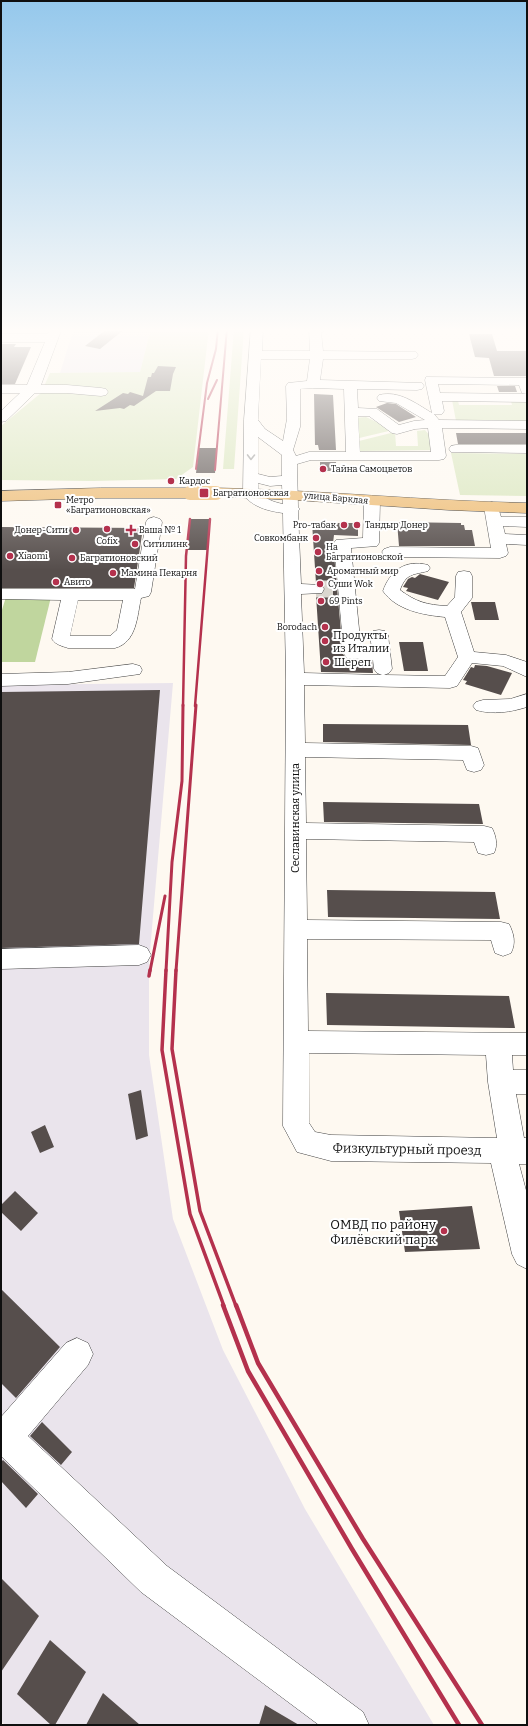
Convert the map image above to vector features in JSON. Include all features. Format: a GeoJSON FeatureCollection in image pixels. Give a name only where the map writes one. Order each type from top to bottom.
{"type":"FeatureCollection","features":[{"type":"Feature","properties":{"kind":"main road"},"geometry":{"type":"LineString","coordinates":[[1,496],[88,493],[250,494]]}},
{"type":"Feature","properties":{"kind":"main road","name":"улица Барклая"},"geometry":{"type":"LineString","coordinates":[[291,502],[372,501],[493,514],[527,508]]}},
{"type":"Feature","properties":{"kind":"street"},"geometry":{"type":"LineString","coordinates":[[1,418],[11,409]]}},
{"type":"Feature","properties":{"kind":"street"},"geometry":{"type":"LineString","coordinates":[[252,409],[250,494],[264,505],[273,508],[291,502]]}},
{"type":"Feature","properties":{"kind":"street"},"geometry":{"type":"LineString","coordinates":[[288,455],[292,439],[294,409]]}},
{"type":"Feature","properties":{"kind":"street"},"geometry":{"type":"LineString","coordinates":[[352,409],[353,456]]}},
{"type":"Feature","properties":{"kind":"street"},"geometry":{"type":"LineString","coordinates":[[413,409],[433,422]]}},
{"type":"Feature","properties":{"kind":"street"},"geometry":{"type":"LineString","coordinates":[[251,420],[260,433],[288,455],[298,460],[309,456],[439,456],[433,422],[438,415],[437,409]]}},
{"type":"Feature","properties":{"kind":"street"},"geometry":{"type":"LineString","coordinates":[[352,412],[372,412],[397,430],[433,422],[527,425]]}},
{"type":"Feature","properties":{"kind":"street"},"geometry":{"type":"LineString","coordinates":[[456,449],[527,449]]}},
{"type":"Feature","properties":{"kind":"street","name":"Сеславинская улица"},"geometry":{"type":"LineString","coordinates":[[288,455],[291,502],[295,679],[296,1126]]}},
{"type":"Feature","properties":{"kind":"street"},"geometry":{"type":"LineString","coordinates":[[251,476],[268,480],[282,481],[290,478]]}},
{"type":"Feature","properties":{"kind":"street"},"geometry":{"type":"LineString","coordinates":[[372,501],[370,543],[342,543],[343,589],[353,654],[382,655]]}},
{"type":"Feature","properties":{"kind":"street"},"geometry":{"type":"LineString","coordinates":[[390,552],[500,553],[493,514],[527,522]]}},
{"type":"Feature","properties":{"kind":"street"},"geometry":{"type":"LineString","coordinates":[[1,594],[133,595],[143,592],[154,522]]}},
{"type":"Feature","properties":{"kind":"street"},"geometry":{"type":"LineString","coordinates":[[497,539],[527,540]]}},
{"type":"Feature","properties":{"kind":"street"},"geometry":{"type":"LineString","coordinates":[[422,568],[411,568],[396,577],[391,591],[407,603],[428,610],[452,612]]}},
{"type":"Feature","properties":{"kind":"street"},"geometry":{"type":"LineString","coordinates":[[452,612],[463,598],[464,576]]}},
{"type":"Feature","properties":{"kind":"street"},"geometry":{"type":"LineString","coordinates":[[293,589],[316,589]]}},
{"type":"Feature","properties":{"kind":"street"},"geometry":{"type":"LineString","coordinates":[[71,595],[62,639],[68,642],[115,642],[125,632],[133,595]]}},
{"type":"Feature","properties":{"kind":"street"},"geometry":{"type":"LineString","coordinates":[[452,612],[468,657]]}},
{"type":"Feature","properties":{"kind":"street"},"geometry":{"type":"LineString","coordinates":[[379,635],[385,682]]}},
{"type":"Feature","properties":{"kind":"street"},"geometry":{"type":"LineString","coordinates":[[468,657],[502,659],[519,665],[527,671]]}},
{"type":"Feature","properties":{"kind":"street"},"geometry":{"type":"LineString","coordinates":[[295,679],[385,682],[450,682],[468,657]]}},
{"type":"Feature","properties":{"kind":"street"},"geometry":{"type":"LineString","coordinates":[[1,680],[68,678],[133,670]]}},
{"type":"Feature","properties":{"kind":"street"},"geometry":{"type":"LineString","coordinates":[[483,706],[511,705],[527,700]]}},
{"type":"Feature","properties":{"kind":"street"},"geometry":{"type":"LineString","coordinates":[[295,750],[470,753],[474,765]]}},
{"type":"Feature","properties":{"kind":"street"},"geometry":{"type":"LineString","coordinates":[[295,831],[484,834],[486,847]]}},
{"type":"Feature","properties":{"kind":"street"},"geometry":{"type":"LineString","coordinates":[[296,929],[501,931],[503,946]]}},
{"type":"Feature","properties":{"kind":"street"},"geometry":{"type":"LineString","coordinates":[[1,959],[139,954]]}},
{"type":"Feature","properties":{"kind":"street"},"geometry":{"type":"LineString","coordinates":[[296,1042],[527,1044]]}},
{"type":"Feature","properties":{"kind":"street"},"geometry":{"type":"LineString","coordinates":[[498,1044],[502,1082],[514,1151],[509,1177],[527,1254]]}},
{"type":"Feature","properties":{"kind":"street"},"geometry":{"type":"LineString","coordinates":[[502,1082],[527,1082]]}},
{"type":"Feature","properties":{"kind":"street","name":"Физкультурный проезд"},"geometry":{"type":"LineString","coordinates":[[296,1126],[308,1143],[331,1148],[514,1151]]}},
{"type":"Feature","properties":{"kind":"street"},"geometry":{"type":"LineString","coordinates":[[77,1354],[3,1435],[154,1579],[350,1725]]}},
{"type":"Feature","properties":{"kind":"shaded area"},"geometry":{"type":"Polygon","coordinates":[[[173,683],[149,963],[149,1055],[173,1219],[223,1350],[305,1509],[434,1725],[5,1725],[1,1721],[1,685],[173,683]]]}},
{"type":"Feature","properties":{"kind":"green space"},"geometry":{"type":"Polygon","coordinates":[[[22,409],[200,409],[193,467],[176,479],[93,481],[1,480],[1,426],[22,409]]]}},
{"type":"Feature","properties":{"kind":"green space"},"geometry":{"type":"Polygon","coordinates":[[[228,409],[238,409],[234,469],[223,469],[228,409]]]}},
{"type":"Feature","properties":{"kind":"green space"},"geometry":{"type":"Polygon","coordinates":[[[454,409],[526,409],[527,422],[456,421],[454,409]]]}},
{"type":"Feature","properties":{"kind":"green space"},"geometry":{"type":"Polygon","coordinates":[[[366,417],[393,430],[355,439],[354,418],[366,417]]]}},
{"type":"Feature","properties":{"kind":"green space"},"geometry":{"type":"Polygon","coordinates":[[[425,430],[433,439],[432,450],[356,451],[355,442],[395,432],[396,446],[418,446],[417,431],[425,430]]]}},
{"type":"Feature","properties":{"kind":"green space"},"geometry":{"type":"Polygon","coordinates":[[[451,453],[527,454],[527,496],[460,495],[451,453]]]}},
{"type":"Feature","properties":{"kind":"green space"},"geometry":{"type":"Polygon","coordinates":[[[6,597],[51,597],[35,662],[1,662],[1,613],[6,597]]]}},
{"type":"Feature","properties":{"kind":"building"},"geometry":{"type":"Polygon","coordinates":[[[99,409],[115,409],[95,411],[99,409]]]}},
{"type":"Feature","properties":{"kind":"building"},"geometry":{"type":"Polygon","coordinates":[[[314,409],[334,409],[336,450],[319,450],[318,445],[315,445],[314,409]]]}},
{"type":"Feature","properties":{"kind":"building"},"geometry":{"type":"Polygon","coordinates":[[[378,409],[403,409],[416,417],[399,422],[378,409]]]}},
{"type":"Feature","properties":{"kind":"building"},"geometry":{"type":"Polygon","coordinates":[[[456,433],[527,433],[527,444],[458,444],[456,433]]]}},
{"type":"Feature","properties":{"kind":"building"},"geometry":{"type":"Polygon","coordinates":[[[199,448],[217,448],[215,473],[196,473],[199,448]]]}},
{"type":"Feature","properties":{"kind":"building"},"geometry":{"type":"Polygon","coordinates":[[[320,462],[336,462],[337,471],[320,471],[320,462]]]}},
{"type":"Feature","properties":{"kind":"building"},"geometry":{"type":"Polygon","coordinates":[[[190,519],[210,519],[207,550],[187,550],[190,519]]]}},
{"type":"Feature","properties":{"kind":"building"},"geometry":{"type":"Polygon","coordinates":[[[397,522],[461,523],[461,525],[464,525],[465,530],[472,530],[475,546],[399,546],[397,522]]]}},
{"type":"Feature","properties":{"kind":"building"},"geometry":{"type":"Polygon","coordinates":[[[312,523],[358,523],[358,536],[334,535],[333,543],[343,654],[347,660],[372,661],[373,673],[321,672],[316,595],[323,594],[325,588],[322,584],[316,583],[312,523]]]}},
{"type":"Feature","properties":{"kind":"building","name":"Багратионовский"},"geometry":{"type":"Polygon","coordinates":[[[1,527],[143,528],[134,588],[1,588],[1,527]]]}},
{"type":"Feature","properties":{"kind":"building"},"geometry":{"type":"Polygon","coordinates":[[[420,574],[449,582],[438,600],[406,591],[408,588],[403,587],[408,579],[412,577],[415,578],[420,574]]]}},
{"type":"Feature","properties":{"kind":"building"},"geometry":{"type":"Polygon","coordinates":[[[471,602],[495,602],[499,620],[475,620],[471,602]]]}},
{"type":"Feature","properties":{"kind":"building"},"geometry":{"type":"Polygon","coordinates":[[[399,642],[423,642],[428,671],[404,671],[399,642]]]}},
{"type":"Feature","properties":{"kind":"building"},"geometry":{"type":"Polygon","coordinates":[[[475,665],[487,666],[512,673],[501,695],[465,684],[467,681],[463,680],[471,667],[474,668],[475,665]]]}},
{"type":"Feature","properties":{"kind":"building"},"geometry":{"type":"Polygon","coordinates":[[[160,690],[139,944],[1,948],[1,692],[160,690]]]}},
{"type":"Feature","properties":{"kind":"building"},"geometry":{"type":"Polygon","coordinates":[[[323,724],[468,725],[471,745],[323,742],[323,724]]]}},
{"type":"Feature","properties":{"kind":"building"},"geometry":{"type":"Polygon","coordinates":[[[323,802],[479,804],[483,824],[324,822],[323,802]]]}},
{"type":"Feature","properties":{"kind":"building"},"geometry":{"type":"Polygon","coordinates":[[[327,890],[495,892],[500,919],[328,917],[327,890]]]}},
{"type":"Feature","properties":{"kind":"building"},"geometry":{"type":"Polygon","coordinates":[[[326,993],[509,996],[515,1028],[327,1025],[326,993]]]}},
{"type":"Feature","properties":{"kind":"building"},"geometry":{"type":"Polygon","coordinates":[[[141,1090],[148,1136],[136,1140],[128,1094],[141,1090]]]}},
{"type":"Feature","properties":{"kind":"building"},"geometry":{"type":"Polygon","coordinates":[[[45,1125],[54,1147],[40,1153],[31,1132],[45,1125]]]}},
{"type":"Feature","properties":{"kind":"building"},"geometry":{"type":"Polygon","coordinates":[[[15,1191],[38,1213],[21,1231],[1,1212],[1,1205],[15,1191]]]}},
{"type":"Feature","properties":{"kind":"building"},"geometry":{"type":"Polygon","coordinates":[[[472,1206],[480,1249],[405,1252],[399,1211],[472,1206]]]}},
{"type":"Feature","properties":{"kind":"building"},"geometry":{"type":"Polygon","coordinates":[[[1,1289],[60,1347],[16,1398],[1,1383],[1,1289]]]}},
{"type":"Feature","properties":{"kind":"building"},"geometry":{"type":"Polygon","coordinates":[[[42,1422],[72,1452],[61,1465],[30,1436],[42,1422]]]}},
{"type":"Feature","properties":{"kind":"building"},"geometry":{"type":"Polygon","coordinates":[[[3,1460],[38,1494],[26,1508],[1,1481],[1,1462],[3,1460]]]}},
{"type":"Feature","properties":{"kind":"building"},"geometry":{"type":"Polygon","coordinates":[[[1,1578],[39,1616],[1,1672],[1,1578]]]}},
{"type":"Feature","properties":{"kind":"building"},"geometry":{"type":"Polygon","coordinates":[[[50,1640],[86,1672],[55,1725],[51,1725],[17,1694],[50,1640]]]}},
{"type":"Feature","properties":{"kind":"building"},"geometry":{"type":"Polygon","coordinates":[[[103,1693],[140,1725],[86,1725],[103,1693]]]}},
{"type":"Feature","properties":{"kind":"building"},"geometry":{"type":"Polygon","coordinates":[[[265,1705],[299,1725],[259,1725],[265,1705]]]}},
{"type":"Feature","properties":{"kind":"tunnel"},"geometry":{"type":"LineString","coordinates":[[316,589],[339,589]]}},
{"type":"Feature","properties":{"kind":"railway"},"geometry":{"type":"LineString","coordinates":[[196,469],[204,409]]}},
{"type":"Feature","properties":{"kind":"railway"},"geometry":{"type":"LineString","coordinates":[[215,470],[220,409]]}},
{"type":"Feature","properties":{"kind":"railway"},"geometry":{"type":"LineString","coordinates":[[183,706],[186,556],[190,519]]}},
{"type":"Feature","properties":{"kind":"railway"},"geometry":{"type":"LineString","coordinates":[[195,706],[210,519]]}},
{"type":"Feature","properties":{"kind":"railway"},"geometry":{"type":"LineString","coordinates":[[166,971],[172,862],[182,781],[183,705]]}},
{"type":"Feature","properties":{"kind":"railway"},"geometry":{"type":"LineString","coordinates":[[176,971],[196,705]]}},
{"type":"Feature","properties":{"kind":"railway"},"geometry":{"type":"LineString","coordinates":[[150,971],[165,896]]}},
{"type":"Feature","properties":{"kind":"railway"},"geometry":{"type":"LineString","coordinates":[[149,976],[150,970]]}},
{"type":"Feature","properties":{"kind":"railway"},"geometry":{"type":"LineString","coordinates":[[166,970],[162,1050],[190,1214],[224,1306]]}},
{"type":"Feature","properties":{"kind":"railway"},"geometry":{"type":"LineString","coordinates":[[176,970],[172,1049],[200,1211],[236,1306]]}},
{"type":"Feature","properties":{"kind":"railway"},"geometry":{"type":"LineString","coordinates":[[223,1305],[248,1371],[352,1549],[459,1725]]}},
{"type":"Feature","properties":{"kind":"railway"},"geometry":{"type":"LineString","coordinates":[[236,1305],[258,1363],[363,1539],[482,1725]]}},
{"type":"Feature","properties":{"kind":"place","name":"Тайна Самоцветов"},"geometry":{"type":"Point","coordinates":[323,469]}},
{"type":"Feature","properties":{"kind":"place","name":"Кардос"},"geometry":{"type":"Point","coordinates":[171,481]}},
{"type":"Feature","properties":{"kind":"place","name":"Багратионовская"},"geometry":{"type":"Point","coordinates":[204,493]}},
{"type":"Feature","properties":{"kind":"place","name":"Метро «Багратионовская»"},"geometry":{"type":"Point","coordinates":[58,505]}},
{"type":"Feature","properties":{"kind":"place","name":"Pro-табак"},"geometry":{"type":"Point","coordinates":[344,525]}},
{"type":"Feature","properties":{"kind":"place","name":"Тандыр Донер"},"geometry":{"type":"Point","coordinates":[357,525]}},
{"type":"Feature","properties":{"kind":"place","name":"Cofix"},"geometry":{"type":"Point","coordinates":[107,529]}},
{"type":"Feature","properties":{"kind":"place","name":"Донер-Сити"},"geometry":{"type":"Point","coordinates":[76,530]}},
{"type":"Feature","properties":{"kind":"place","name":"Ваша № 1"},"geometry":{"type":"Point","coordinates":[131,530]}},
{"type":"Feature","properties":{"kind":"place","name":"Совкомбанк"},"geometry":{"type":"Point","coordinates":[316,538]}},
{"type":"Feature","properties":{"kind":"place","name":"Ситилинк"},"geometry":{"type":"Point","coordinates":[135,544]}},
{"type":"Feature","properties":{"kind":"place","name":"На Багратионовской"},"geometry":{"type":"Point","coordinates":[318,552]}},
{"type":"Feature","properties":{"kind":"place","name":"Xiaomi"},"geometry":{"type":"Point","coordinates":[10,556]}},
{"type":"Feature","properties":{"kind":"place","name":"Багратионовский"},"geometry":{"type":"Point","coordinates":[72,558]}},
{"type":"Feature","properties":{"kind":"place","name":"Ароматный мир"},"geometry":{"type":"Point","coordinates":[319,571]}},
{"type":"Feature","properties":{"kind":"place","name":"Мамина Пекарня"},"geometry":{"type":"Point","coordinates":[113,573]}},
{"type":"Feature","properties":{"kind":"place","name":"Авито"},"geometry":{"type":"Point","coordinates":[56,582]}},
{"type":"Feature","properties":{"kind":"place","name":"Суши Wok"},"geometry":{"type":"Point","coordinates":[320,584]}},
{"type":"Feature","properties":{"kind":"place","name":"69 Pints"},"geometry":{"type":"Point","coordinates":[321,601]}},
{"type":"Feature","properties":{"kind":"place","name":"Borodach"},"geometry":{"type":"Point","coordinates":[325,627]}},
{"type":"Feature","properties":{"kind":"place","name":"Продукты из Италии"},"geometry":{"type":"Point","coordinates":[325,641]}},
{"type":"Feature","properties":{"kind":"place","name":"Шереп"},"geometry":{"type":"Point","coordinates":[326,662]}},
{"type":"Feature","properties":{"kind":"place","name":"ОМВД по району Филёвский парк"},"geometry":{"type":"Point","coordinates":[444,1231]}}]}
